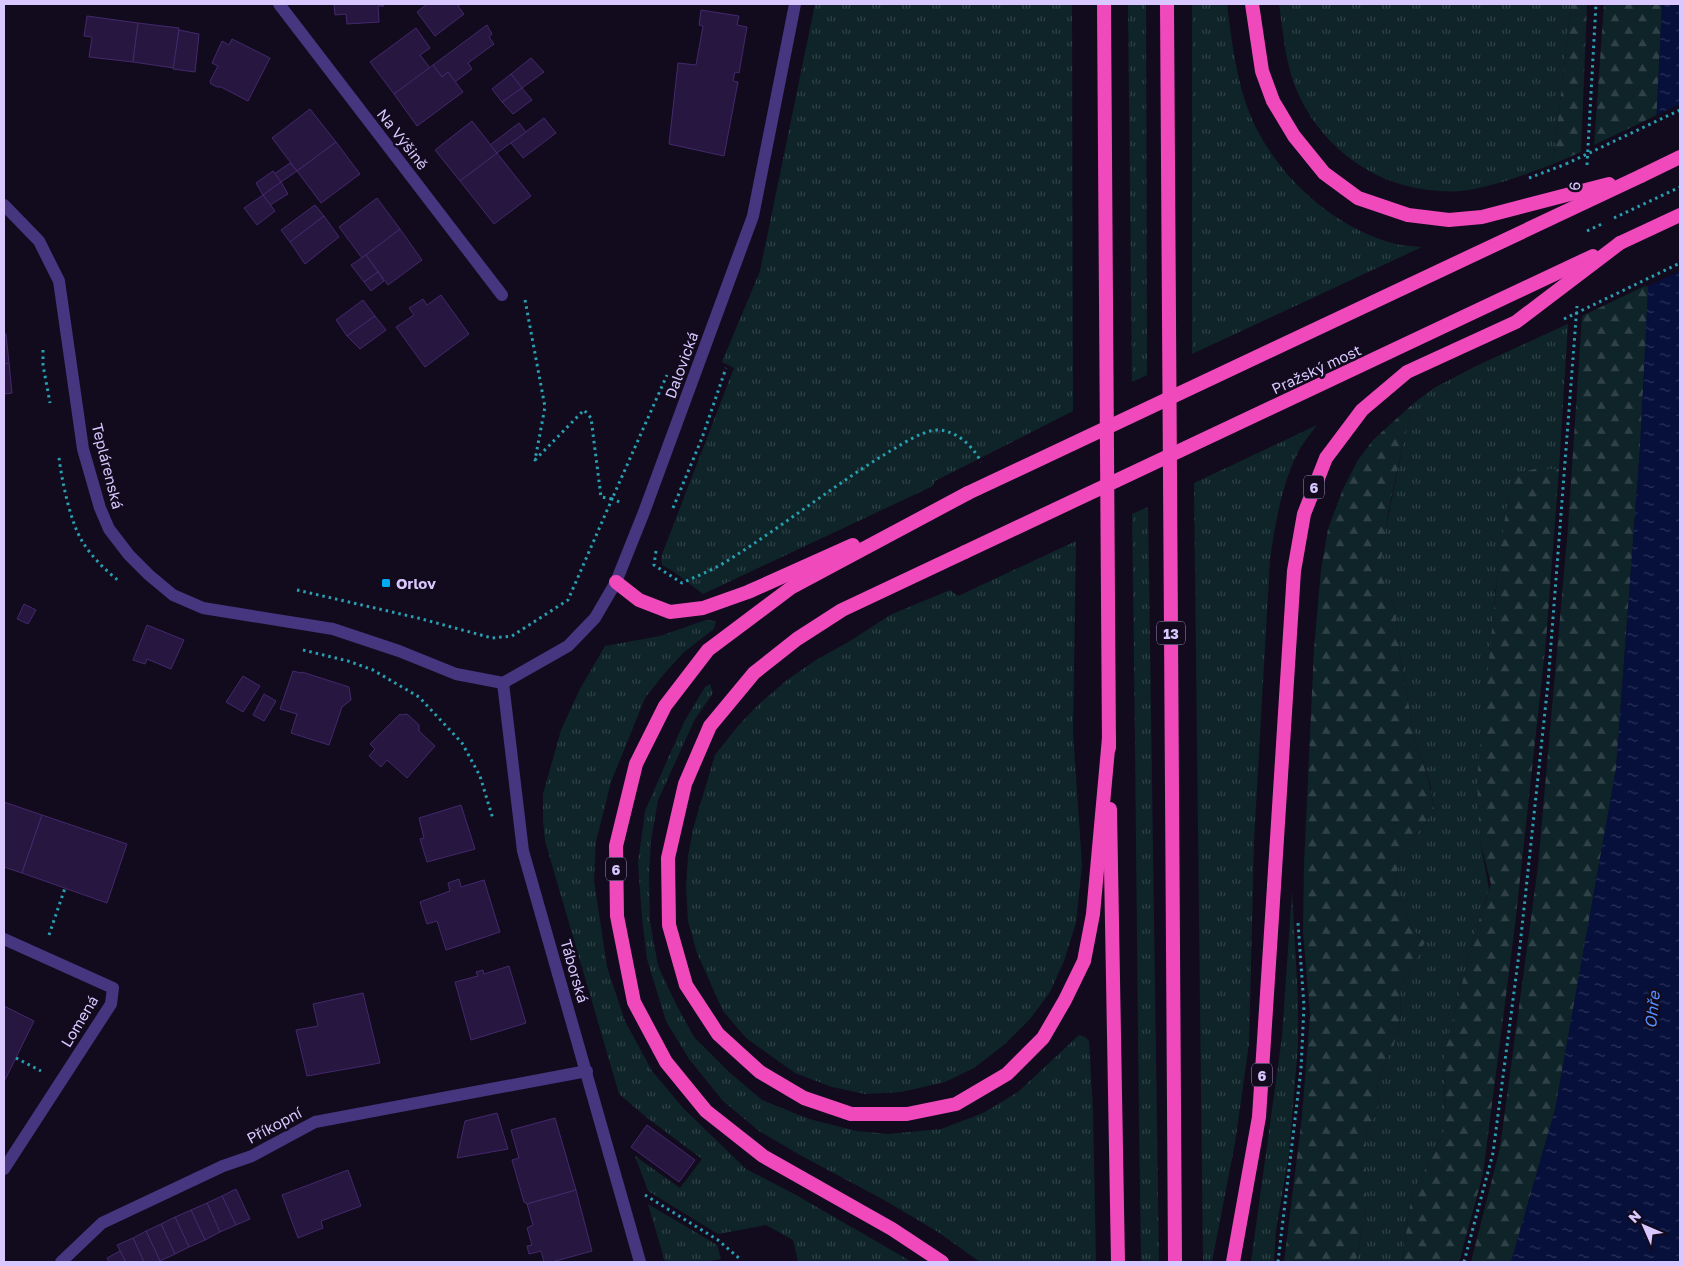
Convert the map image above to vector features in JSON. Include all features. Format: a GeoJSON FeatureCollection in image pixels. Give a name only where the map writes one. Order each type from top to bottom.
{"type":"FeatureCollection","features":[{"type":"Feature","properties":{"kind":"highway"},"geometry":{"type":"LineString","coordinates":[[1097,4],[1105,55]]}},
{"type":"Feature","properties":{"kind":"highway"},"geometry":{"type":"LineString","coordinates":[[1104,4],[1109,738],[1118,1262]]}},
{"type":"Feature","properties":{"kind":"highway","name":"13"},"geometry":{"type":"LineString","coordinates":[[1167,4],[1175,1262]]}},
{"type":"Feature","properties":{"kind":"highway"},"geometry":{"type":"LineString","coordinates":[[1252,4],[1262,71],[1273,101],[1294,136],[1324,173],[1358,198],[1408,215],[1449,220],[1482,217],[1641,176]]}},
{"type":"Feature","properties":{"kind":"highway","name":"6"},"geometry":{"type":"LineString","coordinates":[[942,1262],[892,1229],[763,1156],[706,1111],[666,1062],[634,1002],[617,916],[616,846],[636,764],[665,706],[708,650],[792,587],[968,493],[1680,158]]}},
{"type":"Feature","properties":{"kind":"highway","name":"Pražský most"},"geometry":{"type":"LineString","coordinates":[[1109,738],[1093,914],[1084,961],[1065,1000],[1042,1038],[1007,1074],[956,1104],[907,1114],[852,1114],[804,1098],[760,1072],[718,1034],[686,985],[669,926],[668,858],[685,784],[710,726],[754,673],[797,638],[842,610],[1680,215]]}},
{"type":"Feature","properties":{"kind":"highway","name":"6"},"geometry":{"type":"LineString","coordinates":[[1233,1262],[1259,1117],[1294,571],[1304,514],[1326,458],[1362,410],[1407,372],[1516,322],[1620,243]]}},
{"type":"Feature","properties":{"kind":"highway"},"geometry":{"type":"LineString","coordinates":[[616,582],[639,600],[670,612],[703,608],[748,592],[968,493]]}},
{"type":"Feature","properties":{"kind":"street","name":"Na Výšině"},"geometry":{"type":"LineString","coordinates":[[279,4],[502,295]]}},
{"type":"Feature","properties":{"kind":"street","name":"Dalovická"},"geometry":{"type":"LineString","coordinates":[[503,683],[568,646],[594,618],[616,582],[644,512],[753,216],[795,4]]}},
{"type":"Feature","properties":{"kind":"street","name":"Teplárenská"},"geometry":{"type":"LineString","coordinates":[[4,205],[39,241],[59,281],[83,449],[100,508],[109,529],[129,555],[149,575],[173,595],[203,608],[333,629],[399,651],[456,674],[503,683]]}},
{"type":"Feature","properties":{"kind":"street","name":"Táborská"},"geometry":{"type":"LineString","coordinates":[[503,683],[523,851],[640,1262]]}},
{"type":"Feature","properties":{"kind":"street","name":"Lomená"},"geometry":{"type":"LineString","coordinates":[[4,940],[113,988],[111,1004],[4,1169]]}},
{"type":"Feature","properties":{"kind":"street","name":"Příkopní"},"geometry":{"type":"LineString","coordinates":[[61,1262],[102,1223],[223,1166],[252,1156],[315,1122],[587,1071]]}},
{"type":"Feature","properties":{"kind":"path","name":"6"},"geometry":{"type":"LineString","coordinates":[[1586,168],[1596,4]]}},
{"type":"Feature","properties":{"kind":"path"},"geometry":{"type":"LineString","coordinates":[[1522,180],[1566,164],[1680,110]]}},
{"type":"Feature","properties":{"kind":"path"},"geometry":{"type":"LineString","coordinates":[[1582,236],[1583,227]]}},
{"type":"Feature","properties":{"kind":"path"},"geometry":{"type":"LineString","coordinates":[[1555,323],[1680,263]]}},
{"type":"Feature","properties":{"kind":"path"},"geometry":{"type":"LineString","coordinates":[[502,295],[524,295],[545,407],[535,460],[584,410],[591,418],[601,497],[668,521],[702,438],[726,368]]}},
{"type":"Feature","properties":{"kind":"path"},"geometry":{"type":"LineString","coordinates":[[1464,1262],[1493,1153],[1520,946],[1548,683],[1577,305]]}},
{"type":"Feature","properties":{"kind":"path"},"geometry":{"type":"LineString","coordinates":[[43,346],[43,365],[51,408]]}},
{"type":"Feature","properties":{"kind":"path"},"geometry":{"type":"LineString","coordinates":[[298,590],[418,618],[492,638],[512,636],[568,600],[670,369]]}},
{"type":"Feature","properties":{"kind":"path"},"geometry":{"type":"LineString","coordinates":[[656,548],[654,565],[682,584],[725,562],[865,467],[910,439],[936,430],[952,433],[966,443],[977,455]]}},
{"type":"Feature","properties":{"kind":"path"},"geometry":{"type":"LineString","coordinates":[[58,454],[75,526],[83,542],[109,574],[122,584]]}},
{"type":"Feature","properties":{"kind":"path"},"geometry":{"type":"LineString","coordinates":[[301,650],[348,661],[373,670],[419,697],[462,743],[480,776],[494,823]]}},
{"type":"Feature","properties":{"kind":"path"},"geometry":{"type":"LineString","coordinates":[[42,956],[65,888]]}},
{"type":"Feature","properties":{"kind":"path"},"geometry":{"type":"LineString","coordinates":[[1278,1262],[1301,1069],[1304,1006],[1298,918]]}},
{"type":"Feature","properties":{"kind":"path"},"geometry":{"type":"LineString","coordinates":[[16,1058],[42,1072]]}},
{"type":"Feature","properties":{"kind":"path"},"geometry":{"type":"LineString","coordinates":[[639,1192],[718,1240],[740,1259]]}},
{"type":"Feature","properties":{"kind":"green space"},"geometry":{"type":"Polygon","coordinates":[[[815,4],[1072,4],[1073,411],[935,481],[933,486],[703,594],[662,565],[661,557],[734,368],[722,362],[760,271],[815,4]]]}},
{"type":"Feature","properties":{"kind":"green space"},"geometry":{"type":"Polygon","coordinates":[[[1128,4],[1146,4],[1147,375],[1132,382],[1128,4]]]}},
{"type":"Feature","properties":{"kind":"green space"},"geometry":{"type":"Polygon","coordinates":[[[1192,4],[1227,4],[1232,40],[1245,101],[1255,126],[1285,172],[1304,192],[1326,210],[1349,225],[1374,237],[1400,245],[1422,247],[1192,354],[1192,4]]]}},
{"type":"Feature","properties":{"kind":"green space"},"geometry":{"type":"Polygon","coordinates":[[[1279,4],[1571,4],[1553,164],[1497,184],[1462,191],[1428,190],[1406,186],[1385,179],[1365,169],[1331,142],[1305,106],[1295,86],[1289,66],[1279,4]]]}},
{"type":"Feature","properties":{"kind":"green space"},"geometry":{"type":"Polygon","coordinates":[[[1571,4],[1587,4],[1581,152],[1553,164],[1571,4]]]}},
{"type":"Feature","properties":{"kind":"green space"},"geometry":{"type":"Polygon","coordinates":[[[1604,4],[1662,4],[1657,115],[1594,145],[1604,4]]]}},
{"type":"Feature","properties":{"kind":"green space"},"geometry":{"type":"Polygon","coordinates":[[[1649,284],[1640,448],[1616,769],[1555,1110],[1511,1262],[1471,1262],[1500,1148],[1538,866],[1568,527],[1582,316],[1649,284]]]}},
{"type":"Feature","properties":{"kind":"green space"},"geometry":{"type":"Polygon","coordinates":[[[1568,324],[1559,469],[1534,469],[1517,474],[1508,499],[1495,594],[1480,840],[1489,889],[1476,929],[1444,1054],[1445,1129],[1411,1198],[1402,1262],[1356,1262],[1366,1208],[1366,1136],[1379,1106],[1377,1081],[1394,1045],[1401,1016],[1400,989],[1425,942],[1411,928],[1396,883],[1399,854],[1434,810],[1430,784],[1414,735],[1400,655],[1395,606],[1384,589],[1377,570],[1404,440],[1414,403],[1434,388],[1478,365],[1568,324]]]}},
{"type":"Feature","properties":{"kind":"green space"},"geometry":{"type":"Polygon","coordinates":[[[1414,403],[1388,513],[1380,567],[1384,589],[1395,606],[1400,655],[1414,735],[1429,782],[1434,810],[1399,854],[1396,883],[1411,928],[1425,942],[1400,989],[1401,1016],[1394,1045],[1377,1081],[1379,1106],[1366,1136],[1366,1208],[1356,1262],[1284,1262],[1302,1117],[1310,1015],[1303,932],[1304,865],[1314,649],[1321,570],[1328,529],[1343,489],[1358,460],[1373,440],[1414,403]]]}},
{"type":"Feature","properties":{"kind":"green space"},"geometry":{"type":"Polygon","coordinates":[[[1317,425],[1301,447],[1289,472],[1277,517],[1270,559],[1254,841],[1249,1044],[1235,1143],[1212,1262],[1203,1262],[1194,483],[1317,425]]]}},
{"type":"Feature","properties":{"kind":"green space"},"geometry":{"type":"Polygon","coordinates":[[[1534,469],[1559,469],[1546,641],[1515,925],[1483,1174],[1459,1262],[1402,1262],[1411,1198],[1445,1129],[1444,1054],[1476,929],[1491,884],[1480,840],[1477,779],[1500,550],[1508,499],[1516,474],[1534,469]]]}},
{"type":"Feature","properties":{"kind":"green space"},"geometry":{"type":"Polygon","coordinates":[[[1148,507],[1159,1262],[1141,1262],[1132,514],[1148,507]]]}},
{"type":"Feature","properties":{"kind":"green space"},"geometry":{"type":"Polygon","coordinates":[[[1076,541],[1073,732],[1082,865],[1076,923],[1064,961],[1050,992],[1030,1019],[1005,1044],[974,1068],[945,1082],[901,1092],[865,1094],[832,1087],[795,1073],[746,1038],[723,1011],[697,953],[688,921],[686,887],[688,857],[693,829],[715,755],[737,727],[759,704],[787,680],[890,615],[950,590],[958,596],[1076,541]]]}},
{"type":"Feature","properties":{"kind":"green space"},"geometry":{"type":"Polygon","coordinates":[[[706,620],[716,621],[714,629],[684,652],[645,698],[611,782],[596,842],[594,880],[607,967],[625,1021],[652,1071],[684,1109],[746,1169],[796,1195],[912,1262],[798,1262],[793,1240],[766,1225],[718,1234],[648,1191],[635,1156],[680,1188],[702,1159],[619,1094],[545,841],[543,794],[561,730],[580,689],[605,646],[660,636],[706,620]]]}},
{"type":"Feature","properties":{"kind":"green space"},"geometry":{"type":"Polygon","coordinates":[[[710,684],[713,693],[695,719],[658,800],[651,841],[649,873],[650,921],[658,966],[694,1037],[729,1072],[762,1100],[809,1119],[857,1131],[888,1134],[941,1129],[983,1113],[1018,1092],[1079,1035],[1085,1037],[1089,1041],[1093,1111],[1096,1262],[980,1262],[938,1232],[759,1131],[723,1101],[689,1059],[666,1021],[647,959],[638,863],[645,811],[684,722],[705,687],[710,684]]]}},
{"type":"Feature","properties":{"kind":"green space"},"geometry":{"type":"Polygon","coordinates":[[[1292,891],[1298,1001],[1298,1045],[1289,1154],[1276,1230],[1274,1262],[1251,1262],[1282,1037],[1292,891]]]}},
{"type":"Feature","properties":{"kind":"green space"},"geometry":{"type":"Polygon","coordinates":[[[648,1204],[717,1245],[721,1259],[703,1262],[665,1262],[648,1204]]]}},
{"type":"Feature","properties":{"kind":"water","name":"Ohře"},"geometry":{"type":"Polygon","coordinates":[[[1662,4],[1680,4],[1680,1262],[1511,1262],[1555,1110],[1616,769],[1640,448],[1662,4]]]}},
{"type":"Feature","properties":{"kind":"pier"},"geometry":{"type":"Polygon","coordinates":[[[1680,104],[1680,271],[1646,287],[1655,116],[1680,104]]]}},
{"type":"Feature","properties":{"kind":"building"},"geometry":{"type":"Polygon","coordinates":[[[334,4],[383,4],[384,6],[378,6],[379,22],[347,24],[346,14],[335,15],[334,4]]]}},
{"type":"Feature","properties":{"kind":"building"},"geometry":{"type":"Polygon","coordinates":[[[427,4],[461,4],[458,6],[464,14],[435,36],[417,12],[427,4]]]}},
{"type":"Feature","properties":{"kind":"building"},"geometry":{"type":"Polygon","coordinates":[[[701,10],[739,16],[737,25],[747,27],[739,73],[735,72],[733,81],[738,82],[724,156],[669,144],[678,63],[696,65],[703,26],[699,25],[701,10]]]}},
{"type":"Feature","properties":{"kind":"building"},"geometry":{"type":"Polygon","coordinates":[[[87,16],[138,23],[133,62],[89,57],[92,37],[84,36],[87,16]]]}},
{"type":"Feature","properties":{"kind":"building"},"geometry":{"type":"Polygon","coordinates":[[[138,23],[179,28],[174,68],[133,62],[138,23]]]}},
{"type":"Feature","properties":{"kind":"building"},"geometry":{"type":"Polygon","coordinates":[[[487,25],[492,34],[489,37],[494,44],[468,63],[472,69],[455,82],[448,72],[442,77],[433,65],[487,25]]]}},
{"type":"Feature","properties":{"kind":"building"},"geometry":{"type":"Polygon","coordinates":[[[416,28],[430,48],[420,55],[430,68],[394,94],[370,62],[416,28]]]}},
{"type":"Feature","properties":{"kind":"building"},"geometry":{"type":"Polygon","coordinates":[[[179,30],[199,34],[195,72],[173,69],[179,30]]]}},
{"type":"Feature","properties":{"kind":"building"},"geometry":{"type":"Polygon","coordinates":[[[232,39],[270,58],[248,101],[211,84],[210,81],[218,66],[212,63],[222,41],[229,45],[232,39]]]}},
{"type":"Feature","properties":{"kind":"building"},"geometry":{"type":"Polygon","coordinates":[[[531,58],[544,72],[522,88],[511,74],[531,58]]]}},
{"type":"Feature","properties":{"kind":"building"},"geometry":{"type":"Polygon","coordinates":[[[433,65],[442,77],[448,72],[463,92],[417,126],[394,94],[433,65]]]}},
{"type":"Feature","properties":{"kind":"building"},"geometry":{"type":"Polygon","coordinates":[[[511,74],[522,88],[502,102],[492,89],[511,74]]]}},
{"type":"Feature","properties":{"kind":"building"},"geometry":{"type":"Polygon","coordinates":[[[522,88],[532,100],[513,114],[502,102],[522,88]]]}},
{"type":"Feature","properties":{"kind":"building"},"geometry":{"type":"Polygon","coordinates":[[[310,109],[336,142],[297,171],[272,138],[310,109]]]}},
{"type":"Feature","properties":{"kind":"building"},"geometry":{"type":"Polygon","coordinates":[[[544,118],[556,133],[523,158],[511,143],[544,118]]]}},
{"type":"Feature","properties":{"kind":"building"},"geometry":{"type":"Polygon","coordinates":[[[472,121],[497,153],[460,181],[435,150],[472,121]]]}},
{"type":"Feature","properties":{"kind":"building"},"geometry":{"type":"Polygon","coordinates":[[[519,123],[526,132],[497,153],[490,145],[519,123]]]}},
{"type":"Feature","properties":{"kind":"building"},"geometry":{"type":"Polygon","coordinates":[[[336,142],[360,174],[321,203],[297,171],[336,142]]]}},
{"type":"Feature","properties":{"kind":"building"},"geometry":{"type":"Polygon","coordinates":[[[497,153],[531,196],[494,224],[460,181],[497,153]]]}},
{"type":"Feature","properties":{"kind":"building"},"geometry":{"type":"Polygon","coordinates":[[[290,163],[297,171],[281,182],[274,174],[290,163]]]}},
{"type":"Feature","properties":{"kind":"building"},"geometry":{"type":"Polygon","coordinates":[[[273,171],[281,182],[263,195],[256,183],[273,171]]]}},
{"type":"Feature","properties":{"kind":"building"},"geometry":{"type":"Polygon","coordinates":[[[281,182],[288,194],[270,205],[263,195],[281,182]]]}},
{"type":"Feature","properties":{"kind":"building"},"geometry":{"type":"Polygon","coordinates":[[[263,195],[275,211],[257,225],[244,208],[263,195]]]}},
{"type":"Feature","properties":{"kind":"building"},"geometry":{"type":"Polygon","coordinates":[[[377,198],[400,229],[362,258],[339,227],[377,198]]]}},
{"type":"Feature","properties":{"kind":"building"},"geometry":{"type":"Polygon","coordinates":[[[315,205],[324,216],[290,242],[281,230],[315,205]]]}},
{"type":"Feature","properties":{"kind":"building"},"geometry":{"type":"Polygon","coordinates":[[[324,216],[339,237],[305,264],[290,242],[324,216]]]}},
{"type":"Feature","properties":{"kind":"building"},"geometry":{"type":"Polygon","coordinates":[[[400,229],[422,260],[388,285],[366,255],[400,229]]]}},
{"type":"Feature","properties":{"kind":"building"},"geometry":{"type":"Polygon","coordinates":[[[366,255],[378,272],[364,282],[351,265],[366,255]]]}},
{"type":"Feature","properties":{"kind":"building"},"geometry":{"type":"Polygon","coordinates":[[[378,272],[384,281],[371,291],[364,282],[378,272]]]}},
{"type":"Feature","properties":{"kind":"building"},"geometry":{"type":"Polygon","coordinates":[[[441,295],[469,334],[425,367],[396,327],[414,315],[409,308],[423,299],[427,305],[441,295]]]}},
{"type":"Feature","properties":{"kind":"building"},"geometry":{"type":"Polygon","coordinates":[[[363,300],[375,316],[347,336],[336,320],[363,300]]]}},
{"type":"Feature","properties":{"kind":"building"},"geometry":{"type":"Polygon","coordinates":[[[375,316],[386,330],[360,349],[347,336],[375,316]]]}},
{"type":"Feature","properties":{"kind":"building"},"geometry":{"type":"Polygon","coordinates":[[[4,334],[6,334],[9,363],[4,364],[4,334]]]}},
{"type":"Feature","properties":{"kind":"building"},"geometry":{"type":"Polygon","coordinates":[[[9,363],[12,393],[4,394],[4,364],[9,363]]]}},
{"type":"Feature","properties":{"kind":"building"},"geometry":{"type":"Polygon","coordinates":[[[24,604],[36,610],[28,624],[17,619],[24,604]]]}},
{"type":"Feature","properties":{"kind":"building"},"geometry":{"type":"Polygon","coordinates":[[[147,625],[184,640],[171,669],[147,659],[145,664],[133,660],[147,625]]]}},
{"type":"Feature","properties":{"kind":"building"},"geometry":{"type":"Polygon","coordinates":[[[293,671],[302,672],[349,687],[351,700],[342,707],[329,745],[291,733],[297,714],[280,709],[293,671]]]}},
{"type":"Feature","properties":{"kind":"building"},"geometry":{"type":"Polygon","coordinates":[[[243,676],[260,686],[243,712],[226,702],[243,676]]]}},
{"type":"Feature","properties":{"kind":"building"},"geometry":{"type":"Polygon","coordinates":[[[264,694],[276,701],[264,721],[253,715],[264,694]]]}},
{"type":"Feature","properties":{"kind":"building"},"geometry":{"type":"Polygon","coordinates":[[[400,714],[407,714],[419,725],[419,731],[435,746],[407,778],[387,760],[381,767],[369,756],[375,749],[370,744],[400,714]]]}},
{"type":"Feature","properties":{"kind":"building"},"geometry":{"type":"Polygon","coordinates":[[[4,802],[42,815],[22,873],[4,867],[4,802]]]}},
{"type":"Feature","properties":{"kind":"building"},"geometry":{"type":"Polygon","coordinates":[[[461,805],[475,849],[427,862],[420,839],[424,838],[419,818],[461,805]]]}},
{"type":"Feature","properties":{"kind":"building"},"geometry":{"type":"Polygon","coordinates":[[[42,815],[127,844],[107,903],[22,873],[42,815]]]}},
{"type":"Feature","properties":{"kind":"building"},"geometry":{"type":"Polygon","coordinates":[[[459,879],[461,887],[484,880],[500,932],[446,950],[437,921],[427,924],[420,902],[450,891],[448,883],[459,879]]]}},
{"type":"Feature","properties":{"kind":"building"},"geometry":{"type":"Polygon","coordinates":[[[509,966],[526,1023],[471,1040],[455,982],[478,976],[476,972],[483,970],[484,974],[509,966]]]}},
{"type":"Feature","properties":{"kind":"building"},"geometry":{"type":"Polygon","coordinates":[[[363,993],[380,1063],[307,1076],[296,1030],[318,1026],[313,1004],[363,993]]]}},
{"type":"Feature","properties":{"kind":"building"},"geometry":{"type":"Polygon","coordinates":[[[4,1006],[34,1021],[4,1082],[4,1006]]]}},
{"type":"Feature","properties":{"kind":"building"},"geometry":{"type":"Polygon","coordinates":[[[497,1113],[508,1149],[457,1158],[465,1121],[497,1113]]]}},
{"type":"Feature","properties":{"kind":"building"},"geometry":{"type":"Polygon","coordinates":[[[555,1118],[576,1190],[527,1204],[524,1202],[512,1160],[519,1158],[511,1130],[555,1118]]]}},
{"type":"Feature","properties":{"kind":"building"},"geometry":{"type":"Polygon","coordinates":[[[647,1125],[695,1160],[679,1182],[631,1147],[647,1125]]]}},
{"type":"Feature","properties":{"kind":"building"},"geometry":{"type":"Polygon","coordinates":[[[348,1170],[361,1206],[321,1221],[323,1228],[298,1238],[282,1195],[348,1170]]]}},
{"type":"Feature","properties":{"kind":"building"},"geometry":{"type":"Polygon","coordinates":[[[236,1189],[250,1219],[236,1225],[222,1196],[236,1189]]]}},
{"type":"Feature","properties":{"kind":"building"},"geometry":{"type":"Polygon","coordinates":[[[576,1190],[592,1251],[552,1262],[544,1262],[541,1251],[529,1254],[527,1246],[532,1245],[527,1228],[533,1225],[527,1204],[576,1190]]]}},
{"type":"Feature","properties":{"kind":"building"},"geometry":{"type":"Polygon","coordinates":[[[222,1196],[236,1225],[220,1232],[207,1203],[222,1196]]]}},
{"type":"Feature","properties":{"kind":"building"},"geometry":{"type":"Polygon","coordinates":[[[207,1203],[220,1232],[205,1240],[191,1210],[207,1203]]]}},
{"type":"Feature","properties":{"kind":"building"},"geometry":{"type":"Polygon","coordinates":[[[191,1210],[205,1240],[189,1247],[175,1217],[191,1210]]]}},
{"type":"Feature","properties":{"kind":"building"},"geometry":{"type":"Polygon","coordinates":[[[175,1217],[189,1247],[175,1254],[161,1224],[175,1217]]]}},
{"type":"Feature","properties":{"kind":"building"},"geometry":{"type":"Polygon","coordinates":[[[161,1224],[175,1254],[160,1261],[146,1231],[161,1224]]]}},
{"type":"Feature","properties":{"kind":"building"},"geometry":{"type":"Polygon","coordinates":[[[146,1231],[160,1261],[144,1262],[133,1238],[146,1231]]]}},
{"type":"Feature","properties":{"kind":"building"},"geometry":{"type":"Polygon","coordinates":[[[133,1238],[144,1262],[126,1262],[117,1245],[133,1238]]]}},
{"type":"Feature","properties":{"kind":"building"},"geometry":{"type":"Polygon","coordinates":[[[120,1251],[126,1262],[109,1262],[107,1258],[120,1251]]]}},
{"type":"Feature","properties":{"kind":"place","name":"Orlov"},"geometry":{"type":"Point","coordinates":[386,583]}}]}
